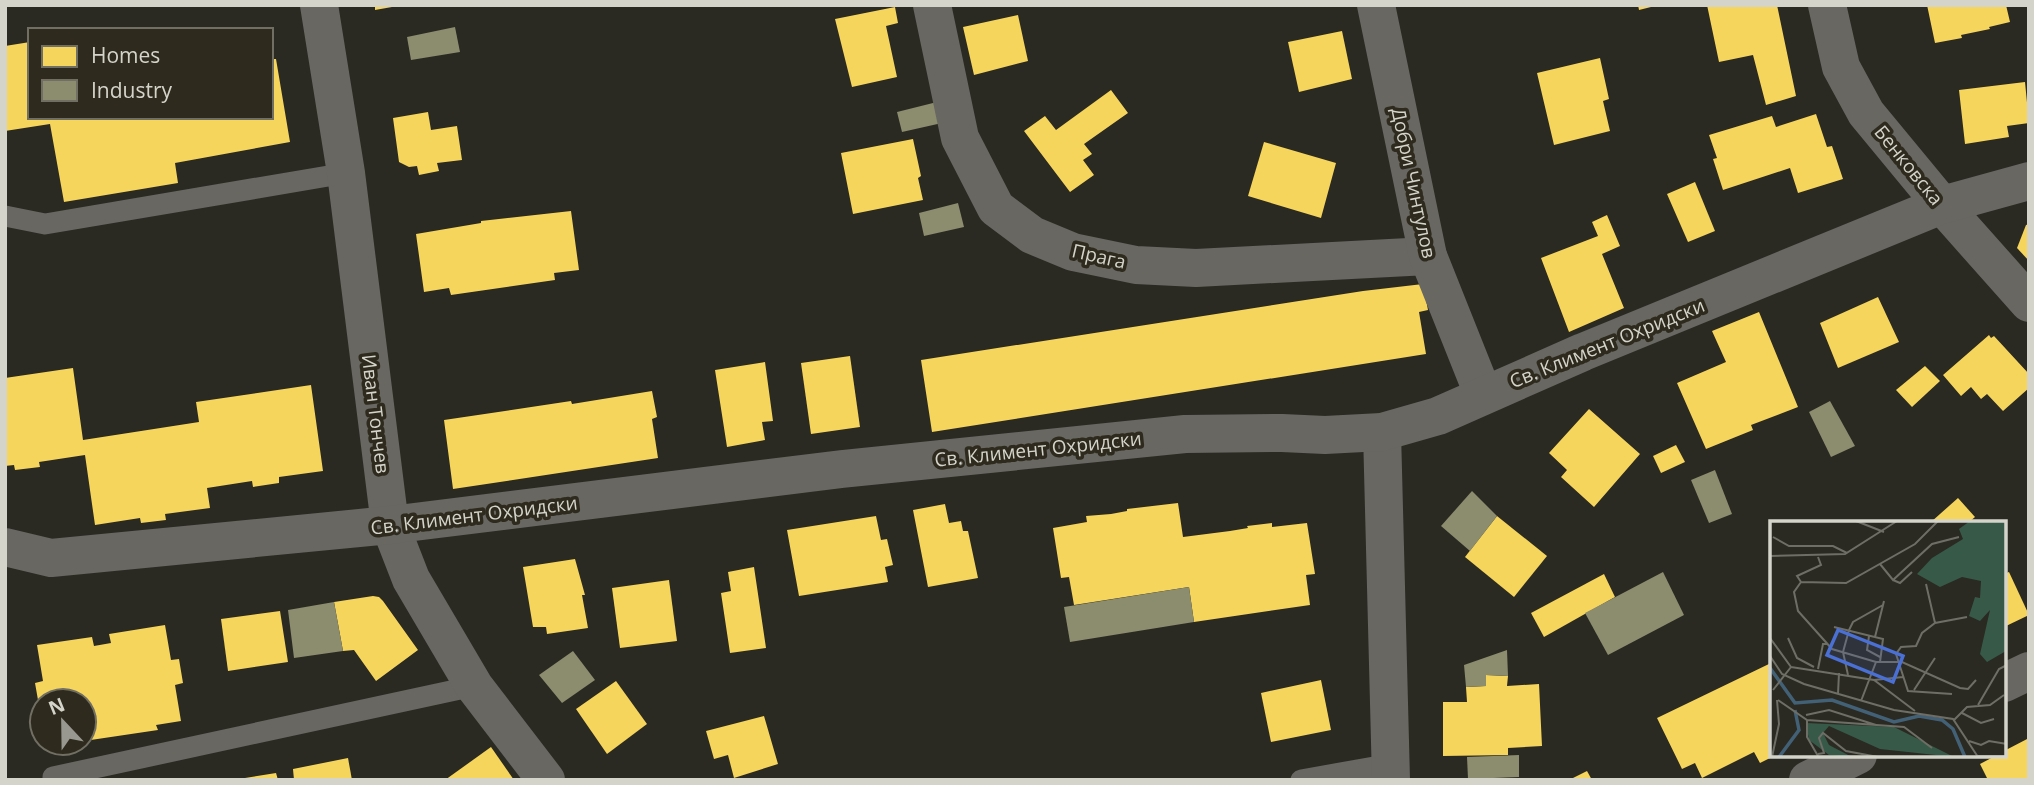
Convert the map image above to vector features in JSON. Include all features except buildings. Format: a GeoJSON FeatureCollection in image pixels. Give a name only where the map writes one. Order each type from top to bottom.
{"type":"FeatureCollection","features":[{"type":"Feature","properties":{"kind":"street","name":"Иван Тончев"},"geometry":{"type":"LineString","coordinates":[[319,5],[346,173],[390,525],[411,579],[474,686],[546,780]]}},
{"type":"Feature","properties":{"kind":"street","name":"Прага"},"geometry":{"type":"LineString","coordinates":[[932,5],[960,138],[996,208],[1032,235],[1073,252],[1136,265],[1196,268],[1428,256]]}},
{"type":"Feature","properties":{"kind":"street","name":"Добри Чинтулов"},"geometry":{"type":"LineString","coordinates":[[1376,5],[1428,256],[1483,394]]}},
{"type":"Feature","properties":{"kind":"street","name":"Бенковска"},"geometry":{"type":"LineString","coordinates":[[1828,5],[1841,67],[1867,113],[1942,205],[2029,303]]}},
{"type":"Feature","properties":{"kind":"street","name":"Св. Климент Охридски"},"geometry":{"type":"LineString","coordinates":[[5,547],[51,558],[390,525],[829,471],[1185,434],[1325,435],[1382,432],[1438,416],[1483,394],[1942,205],[2029,181]]}},
{"type":"Feature","properties":{"kind":"street"},"geometry":{"type":"LineString","coordinates":[[1382,432],[1391,772]]}},
{"type":"Feature","properties":{"kind":"street"},"geometry":{"type":"LineString","coordinates":[[2006,682],[2029,671]]}},
{"type":"Feature","properties":{"kind":"street"},"geometry":{"type":"LineString","coordinates":[[1808,780],[1854,757]]}},
{"type":"Feature","properties":{"kind":"lane"},"geometry":{"type":"LineString","coordinates":[[5,216],[45,224],[346,173]]}},
{"type":"Feature","properties":{"kind":"lane"},"geometry":{"type":"LineString","coordinates":[[53,777],[474,686]]}},
{"type":"Feature","properties":{"kind":"lane"},"geometry":{"type":"LineString","coordinates":[[1301,780],[1391,772]]}}]}
